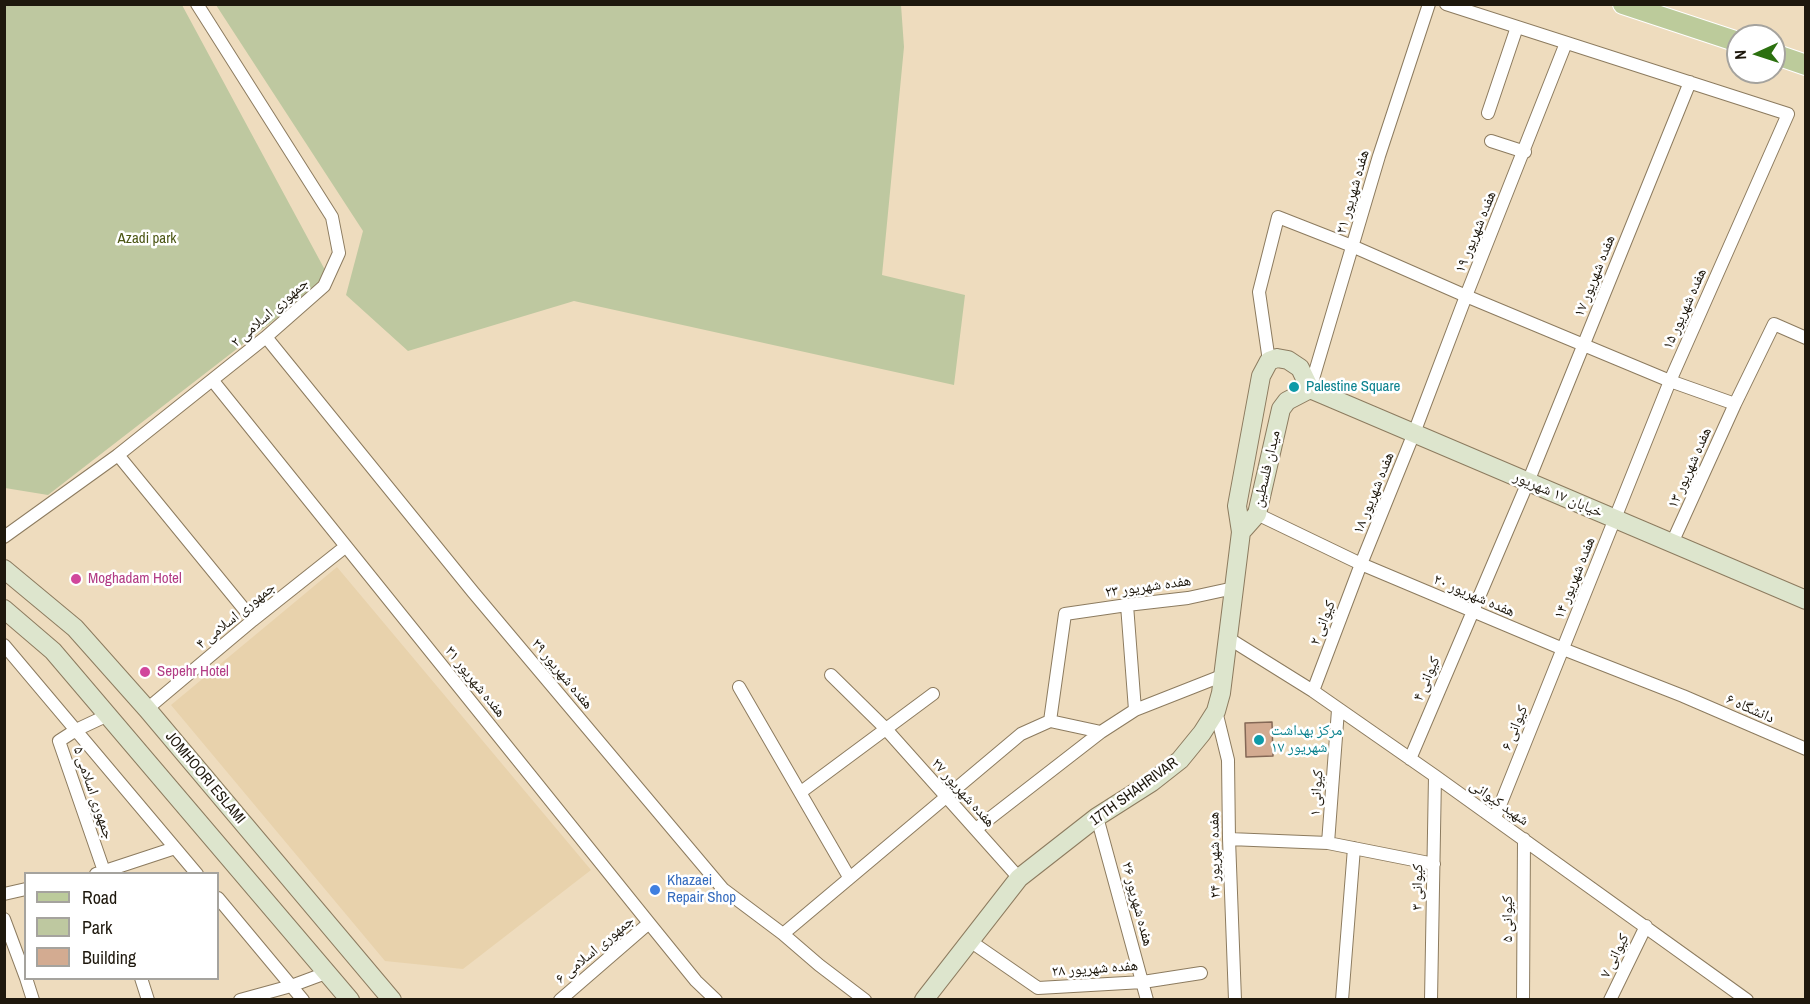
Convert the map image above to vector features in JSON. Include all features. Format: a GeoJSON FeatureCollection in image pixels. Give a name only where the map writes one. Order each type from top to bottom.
{"type":"FeatureCollection","features":[{"type":"Feature","properties":{"kind":"main road"},"geometry":{"type":"LineString","coordinates":[[1623,4],[1726,38]]}},
{"type":"Feature","properties":{"kind":"main road"},"geometry":{"type":"LineString","coordinates":[[1786,58],[1806,65]]}},
{"type":"Feature","properties":{"kind":"street","name":"جمهوری اسلامی ۲"},"geometry":{"type":"LineString","coordinates":[[4,537],[118,455],[266,337],[324,286],[339,253],[332,217],[197,4]]}},
{"type":"Feature","properties":{"kind":"street","name":"هفده شهریور ۲۱"},"geometry":{"type":"LineString","coordinates":[[1310,389],[1379,156],[1429,4]]}},
{"type":"Feature","properties":{"kind":"street"},"geometry":{"type":"LineString","coordinates":[[1446,4],[1690,82]]}},
{"type":"Feature","properties":{"kind":"street"},"geometry":{"type":"LineString","coordinates":[[1488,113],[1517,27]]}},
{"type":"Feature","properties":{"kind":"street","name":"هفده شهریور ۱۹"},"geometry":{"type":"LineString","coordinates":[[1414,433],[1566,43]]}},
{"type":"Feature","properties":{"kind":"street","name":"هفده شهریور ۱۵"},"geometry":{"type":"LineString","coordinates":[[1615,519],[1670,381],[1788,114],[1690,82]]}},
{"type":"Feature","properties":{"kind":"street","name":"هفده شهریور ۱۷"},"geometry":{"type":"LineString","coordinates":[[1527,482],[1690,82]]}},
{"type":"Feature","properties":{"kind":"street"},"geometry":{"type":"LineString","coordinates":[[1491,141],[1525,152]]}},
{"type":"Feature","properties":{"kind":"street"},"geometry":{"type":"LineString","coordinates":[[1310,389],[1300,368],[1288,360],[1277,358],[1269,361],[1259,291],[1278,217],[1352,246],[1670,381],[1735,404]]}},
{"type":"Feature","properties":{"kind":"street","name":"هفده شهریور ۱۳"},"geometry":{"type":"LineString","coordinates":[[1672,543],[1774,324],[1806,338]]}},
{"type":"Feature","properties":{"kind":"street","name":"هفده شهریور ۲۹"},"geometry":{"type":"LineString","coordinates":[[266,337],[480,600],[723,889],[783,934],[819,966],[865,999]]}},
{"type":"Feature","properties":{"kind":"street","name":"میدان فلسطین"},"geometry":{"type":"LineString","coordinates":[[1241,532],[1237,506],[1261,376],[1269,361]]}},
{"type":"Feature","properties":{"kind":"street","name":"هفده شهریور ۳۱"},"geometry":{"type":"LineString","coordinates":[[213,381],[696,981],[716,999]]}},
{"type":"Feature","properties":{"kind":"street","name":"میدان فلسطین"},"geometry":{"type":"LineString","coordinates":[[1241,532],[1257,514],[1281,409],[1287,401],[1310,389]]}},
{"type":"Feature","properties":{"kind":"street","name":"خیابان ۱۷ شهریور"},"geometry":{"type":"LineString","coordinates":[[1310,389],[1806,600]]}},
{"type":"Feature","properties":{"kind":"street","name":"هفده شهریور ۱۸"},"geometry":{"type":"LineString","coordinates":[[1361,564],[1414,433]]}},
{"type":"Feature","properties":{"kind":"street"},"geometry":{"type":"LineString","coordinates":[[118,455],[253,620]]}},
{"type":"Feature","properties":{"kind":"street","name":"کیوانی ۴"},"geometry":{"type":"LineString","coordinates":[[1410,759],[1527,482]]}},
{"type":"Feature","properties":{"kind":"street","name":"هفده شهریور ۲۰"},"geometry":{"type":"LineString","coordinates":[[1257,514],[1361,564],[1563,649],[1683,696]]}},
{"type":"Feature","properties":{"kind":"street","name":"هفده شهریور ۱۴"},"geometry":{"type":"LineString","coordinates":[[1563,649],[1615,519]]}},
{"type":"Feature","properties":{"kind":"street","name":"17TH SHAHRIVAR"},"geometry":{"type":"LineString","coordinates":[[924,999],[1019,878],[1097,817],[1152,782],[1180,760],[1202,733],[1216,711],[1224,675],[1241,532]]}},
{"type":"Feature","properties":{"kind":"street","name":"جمهوری اسلامی ۴"},"geometry":{"type":"LineString","coordinates":[[147,709],[345,547]]}},
{"type":"Feature","properties":{"kind":"street","name":"کیوانی ۲"},"geometry":{"type":"LineString","coordinates":[[1313,692],[1361,564]]}},
{"type":"Feature","properties":{"kind":"street","name":"JOMHOORI ESLAMI"},"geometry":{"type":"LineString","coordinates":[[4,569],[75,628],[147,709],[392,999]]}},
{"type":"Feature","properties":{"kind":"street","name":"هفده شهریور ۲۳"},"geometry":{"type":"LineString","coordinates":[[1050,721],[1065,614],[1188,598],[1234,588]]}},
{"type":"Feature","properties":{"kind":"street"},"geometry":{"type":"LineString","coordinates":[[1127,605],[1135,710]]}},
{"type":"Feature","properties":{"kind":"street"},"geometry":{"type":"LineString","coordinates":[[4,609],[53,651],[350,999]]}},
{"type":"Feature","properties":{"kind":"street","name":"شهید کیوانی"},"geometry":{"type":"LineString","coordinates":[[1228,638],[1313,692],[1436,776],[1646,926],[1734,996],[1747,999]]}},
{"type":"Feature","properties":{"kind":"street"},"geometry":{"type":"LineString","coordinates":[[4,645],[196,872]]}},
{"type":"Feature","properties":{"kind":"street","name":"کیوانی ۶"},"geometry":{"type":"LineString","coordinates":[[1494,818],[1563,649]]}},
{"type":"Feature","properties":{"kind":"street","name":"هفده شهریور ۲۷"},"geometry":{"type":"LineString","coordinates":[[831,675],[885,729],[1019,878]]}},
{"type":"Feature","properties":{"kind":"street"},"geometry":{"type":"LineString","coordinates":[[976,829],[1101,732],[1135,710],[1224,675]]}},
{"type":"Feature","properties":{"kind":"street"},"geometry":{"type":"LineString","coordinates":[[739,687],[849,877]]}},
{"type":"Feature","properties":{"kind":"street"},"geometry":{"type":"LineString","coordinates":[[801,792],[933,694]]}},
{"type":"Feature","properties":{"kind":"street","name":"دانشگاه ۶"},"geometry":{"type":"LineString","coordinates":[[1683,696],[1806,749]]}},
{"type":"Feature","properties":{"kind":"street","name":"کیوانی ۱"},"geometry":{"type":"LineString","coordinates":[[1328,843],[1338,710]]}},
{"type":"Feature","properties":{"kind":"street","name":"هفده شهریور ۲۴"},"geometry":{"type":"LineString","coordinates":[[1216,711],[1228,760],[1235,999]]}},
{"type":"Feature","properties":{"kind":"street","name":"جمهوری اسلامی ۵"},"geometry":{"type":"LineString","coordinates":[[102,872],[59,741],[108,715]]}},
{"type":"Feature","properties":{"kind":"street"},"geometry":{"type":"LineString","coordinates":[[783,934],[1021,734],[1050,721],[1101,732]]}},
{"type":"Feature","properties":{"kind":"street","name":"کیوانی ۳"},"geometry":{"type":"LineString","coordinates":[[1431,999],[1436,776]]}},
{"type":"Feature","properties":{"kind":"street","name":"هفده شهریور ۲۶"},"geometry":{"type":"LineString","coordinates":[[1097,817],[1147,999]]}},
{"type":"Feature","properties":{"kind":"street"},"geometry":{"type":"LineString","coordinates":[[1229,839],[1328,843],[1434,864]]}},
{"type":"Feature","properties":{"kind":"street","name":"کیوانی ۵"},"geometry":{"type":"LineString","coordinates":[[1523,999],[1524,839]]}},
{"type":"Feature","properties":{"kind":"street"},"geometry":{"type":"LineString","coordinates":[[105,872],[175,848]]}},
{"type":"Feature","properties":{"kind":"street"},"geometry":{"type":"LineString","coordinates":[[1341,999],[1354,848]]}},
{"type":"Feature","properties":{"kind":"street"},"geometry":{"type":"LineString","coordinates":[[4,894],[24,890]]}},
{"type":"Feature","properties":{"kind":"street"},"geometry":{"type":"LineString","coordinates":[[219,899],[303,999]]}},
{"type":"Feature","properties":{"kind":"street"},"geometry":{"type":"LineString","coordinates":[[4,919],[24,973]]}},
{"type":"Feature","properties":{"kind":"street","name":"جمهوری اسلامی ۶"},"geometry":{"type":"LineString","coordinates":[[560,999],[650,923]]}},
{"type":"Feature","properties":{"kind":"street","name":"کیوانی ۷"},"geometry":{"type":"LineString","coordinates":[[1610,999],[1646,926]]}},
{"type":"Feature","properties":{"kind":"street","name":"هفده شهریور ۲۸"},"geometry":{"type":"LineString","coordinates":[[970,940],[1038,988],[1143,982],[1201,973]]}},
{"type":"Feature","properties":{"kind":"street"},"geometry":{"type":"LineString","coordinates":[[240,999],[291,986],[326,973]]}},
{"type":"Feature","properties":{"kind":"street"},"geometry":{"type":"LineString","coordinates":[[27,980],[33,999]]}},
{"type":"Feature","properties":{"kind":"street"},"geometry":{"type":"LineString","coordinates":[[142,980],[148,999]]}},
{"type":"Feature","properties":{"kind":"shaded area"},"geometry":{"type":"Polygon","coordinates":[[[337,567],[591,870],[463,969],[385,961],[171,705],[337,567]]]}},
{"type":"Feature","properties":{"kind":"green space","name":"Azadi park"},"geometry":{"type":"Polygon","coordinates":[[[4,5],[182,5],[325,270],[322,283],[48,495],[5,488],[4,5]]]}},
{"type":"Feature","properties":{"kind":"green space"},"geometry":{"type":"Polygon","coordinates":[[[216,5],[901,5],[904,47],[882,275],[965,295],[954,385],[574,301],[408,351],[346,295],[363,231],[216,5]]]}},
{"type":"Feature","properties":{"kind":"building","name":"مرکز بهداشت ۱۷ شهریور"},"geometry":{"type":"Polygon","coordinates":[[[1272,722],[1273,756],[1246,757],[1245,723],[1272,722]]]}},
{"type":"Feature","properties":{"kind":"place","name":"Palestine Square"},"geometry":{"type":"Point","coordinates":[1294,387]}},
{"type":"Feature","properties":{"kind":"place","name":"Moghadam Hotel"},"geometry":{"type":"Point","coordinates":[76,579]}},
{"type":"Feature","properties":{"kind":"place","name":"Sepehr Hotel"},"geometry":{"type":"Point","coordinates":[145,672]}},
{"type":"Feature","properties":{"kind":"place","name":"مرکز بهداشت ۱۷ شهریور"},"geometry":{"type":"Point","coordinates":[1259,740]}},
{"type":"Feature","properties":{"kind":"place","name":"Khazaei Repair Shop"},"geometry":{"type":"Point","coordinates":[655,890]}}]}
